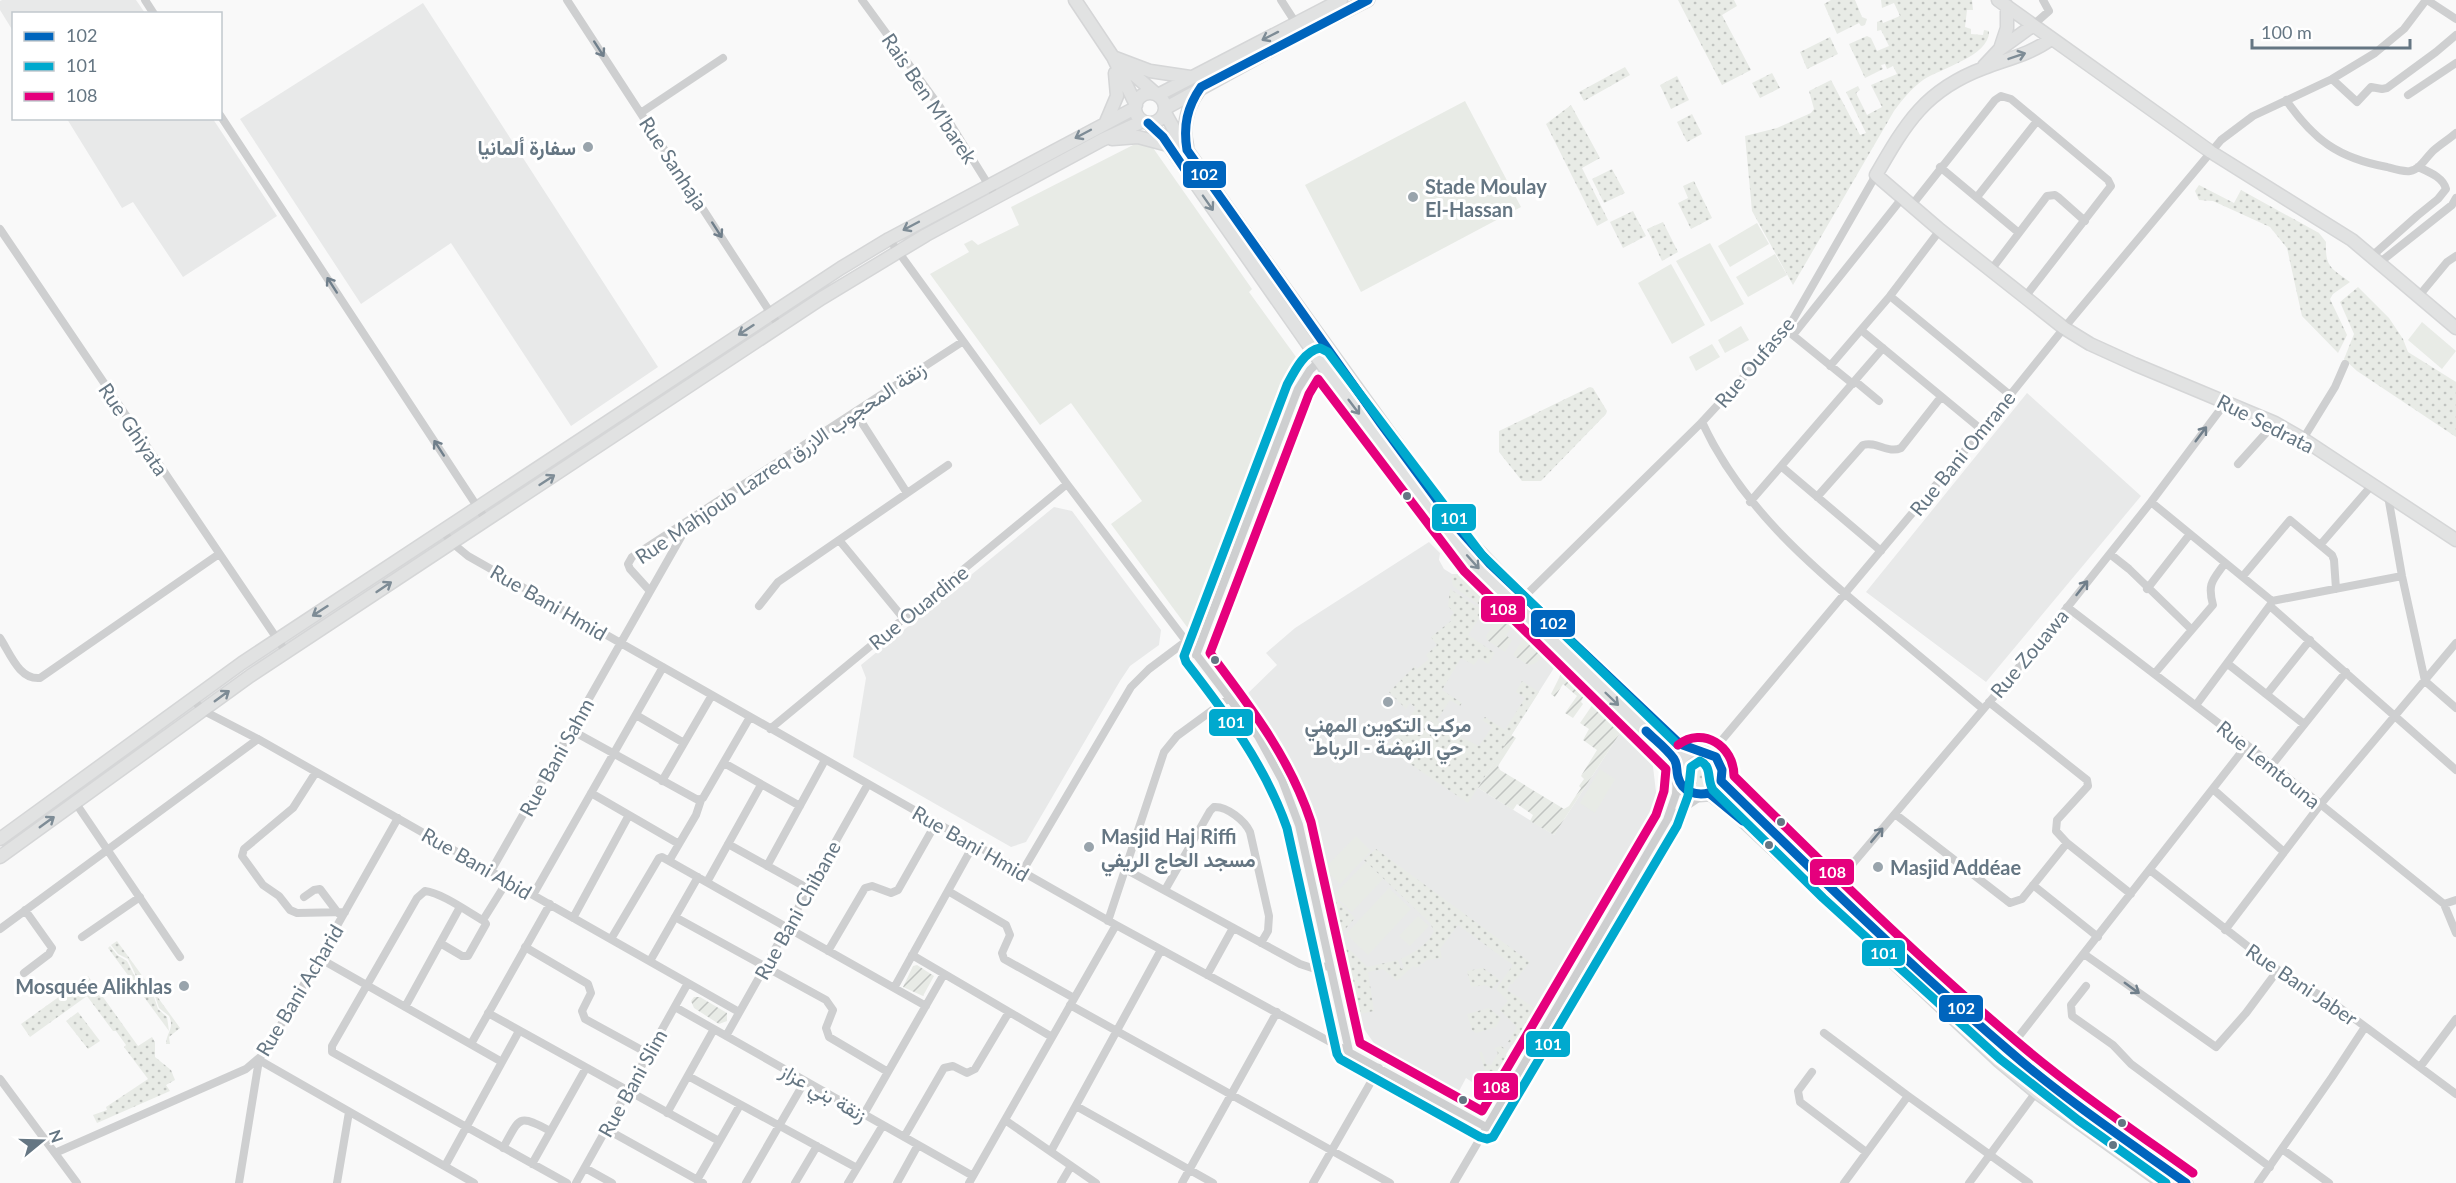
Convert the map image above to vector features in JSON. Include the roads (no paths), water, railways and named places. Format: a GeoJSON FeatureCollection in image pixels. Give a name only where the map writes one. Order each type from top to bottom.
{"type":"FeatureCollection","features":[{"type":"Feature","properties":{"kind":"street","name":"Rue Sanhaja"},"geometry":{"type":"LineString","coordinates":[[567,0],[642,112],[779,326]]}},
{"type":"Feature","properties":{"kind":"street","name":"Rais Ben M’barek"},"geometry":{"type":"LineString","coordinates":[[862,0],[940,107],[996,198]]}},
{"type":"Feature","properties":{"kind":"street"},"geometry":{"type":"LineString","coordinates":[[1075,0],[1113,57],[1139,117],[1168,145],[1319,360],[1473,563],[1691,751]]}},
{"type":"Feature","properties":{"kind":"street"},"geometry":{"type":"LineString","coordinates":[[1281,0],[1299,28]]}},
{"type":"Feature","properties":{"kind":"street"},"geometry":{"type":"LineString","coordinates":[[0,857],[75,802],[208,713],[286,652],[456,547],[486,520],[779,326],[897,251],[1102,140],[1145,122],[1158,121],[1165,111],[1201,87],[1341,0]]}},
{"type":"Feature","properties":{"kind":"street"},"geometry":{"type":"LineString","coordinates":[[0,839],[193,699],[274,634],[443,531],[888,239],[1135,107],[1143,94],[1157,94],[1299,28],[1368,0]]}},
{"type":"Feature","properties":{"kind":"street"},"geometry":{"type":"LineString","coordinates":[[2032,26],[2049,11],[2043,0]]}},
{"type":"Feature","properties":{"kind":"street"},"geometry":{"type":"LineString","coordinates":[[2427,0],[2456,19]]}},
{"type":"Feature","properties":{"kind":"street","name":"Rue Bani Omrane"},"geometry":{"type":"LineString","coordinates":[[1711,753],[1774,676],[1846,594],[2221,140],[2253,116],[2332,79],[2392,40],[2410,23],[2427,0]]}},
{"type":"Feature","properties":{"kind":"street"},"geometry":{"type":"LineString","coordinates":[[2002,3],[2211,152],[2352,240],[2418,297],[2455,325]]}},
{"type":"Feature","properties":{"kind":"street"},"geometry":{"type":"LineString","coordinates":[[1999,50],[2007,28],[2002,3]]}},
{"type":"Feature","properties":{"kind":"street","name":"Rue Oufasse"},"geometry":{"type":"LineString","coordinates":[[1981,69],[1999,50],[2032,26]]}},
{"type":"Feature","properties":{"kind":"street"},"geometry":{"type":"LineString","coordinates":[[2332,79],[2357,102],[2371,87],[2387,88],[2456,35]]}},
{"type":"Feature","properties":{"kind":"street","name":"Rue Oufasse"},"geometry":{"type":"LineString","coordinates":[[1520,602],[1790,332],[1876,175],[1913,115],[1929,98],[1981,69],[2029,52],[2051,39]]}},
{"type":"Feature","properties":{"kind":"street"},"geometry":{"type":"LineString","coordinates":[[1106,122],[1117,96],[1113,57]]}},
{"type":"Feature","properties":{"kind":"street"},"geometry":{"type":"LineString","coordinates":[[1113,57],[1150,71],[1190,77]]}},
{"type":"Feature","properties":{"kind":"street"},"geometry":{"type":"LineString","coordinates":[[1113,57],[1162,98],[1165,111],[1187,150],[1457,527],[1520,602],[1669,753],[1687,791],[1706,794],[1735,813],[2008,1050],[2085,1110],[2186,1183]]}},
{"type":"Feature","properties":{"kind":"street"},"geometry":{"type":"LineString","coordinates":[[642,112],[723,58]]}},
{"type":"Feature","properties":{"kind":"street"},"geometry":{"type":"LineString","coordinates":[[2408,95],[2456,63]]}},
{"type":"Feature","properties":{"kind":"street"},"geometry":{"type":"LineString","coordinates":[[1187,150],[1185,137],[1187,112],[1191,100],[1201,87]]}},
{"type":"Feature","properties":{"kind":"street"},"geometry":{"type":"LineString","coordinates":[[1879,401],[1830,366],[1790,332],[1940,167],[1998,97],[2008,97],[2109,181],[2110,189],[2025,297]]}},
{"type":"Feature","properties":{"kind":"street"},"geometry":{"type":"LineString","coordinates":[[2286,100],[2304,126],[2329,146],[2356,160],[2408,171],[2418,167],[2434,150],[2456,133]]}},
{"type":"Feature","properties":{"kind":"street"},"geometry":{"type":"LineString","coordinates":[[222,118],[486,520]]}},
{"type":"Feature","properties":{"kind":"street"},"geometry":{"type":"LineString","coordinates":[[1977,198],[2037,121]]}},
{"type":"Feature","properties":{"kind":"street"},"geometry":{"type":"LineString","coordinates":[[1102,140],[1135,137],[1168,145]]}},
{"type":"Feature","properties":{"kind":"street"},"geometry":{"type":"LineString","coordinates":[[1940,167],[2019,233]]}},
{"type":"Feature","properties":{"kind":"street"},"geometry":{"type":"LineString","coordinates":[[2376,260],[2446,189],[2445,184],[2438,177],[2418,167]]}},
{"type":"Feature","properties":{"kind":"street","name":"Rue Sedrata"},"geometry":{"type":"LineString","coordinates":[[1876,175],[1940,230],[2064,328],[2090,344],[2275,423],[2456,540]]}},
{"type":"Feature","properties":{"kind":"street"},"geometry":{"type":"LineString","coordinates":[[1990,270],[2044,198],[2050,195],[2058,197],[2085,220]]}},
{"type":"Feature","properties":{"kind":"street"},"geometry":{"type":"LineString","coordinates":[[2376,260],[2452,206],[2456,198]]}},
{"type":"Feature","properties":{"kind":"street","name":"Rue Ghiyata"},"geometry":{"type":"LineString","coordinates":[[0,229],[286,652]]}},
{"type":"Feature","properties":{"kind":"street"},"geometry":{"type":"LineString","coordinates":[[1830,366],[1890,296],[1940,230]]}},
{"type":"Feature","properties":{"kind":"street"},"geometry":{"type":"LineString","coordinates":[[888,239],[1067,484],[1258,736],[1294,807],[1349,1051]]}},
{"type":"Feature","properties":{"kind":"street"},"geometry":{"type":"LineString","coordinates":[[2418,297],[2447,262],[2456,256]]}},
{"type":"Feature","properties":{"kind":"street"},"geometry":{"type":"LineString","coordinates":[[1890,296],[2010,395]]}},
{"type":"Feature","properties":{"kind":"street"},"geometry":{"type":"LineString","coordinates":[[1861,330],[1982,430]]}},
{"type":"Feature","properties":{"kind":"street","name":"Rue Mahjoub Lazreq زنقة المحجوب الازرق"},"geometry":{"type":"LineString","coordinates":[[649,590],[630,569],[628,564],[630,558],[962,342]]}},
{"type":"Feature","properties":{"kind":"street"},"geometry":{"type":"LineString","coordinates":[[1750,502],[1883,348]]}},
{"type":"Feature","properties":{"kind":"street"},"geometry":{"type":"LineString","coordinates":[[1196,655],[1298,389],[1310,370],[1330,352]]}},
{"type":"Feature","properties":{"kind":"street"},"geometry":{"type":"LineString","coordinates":[[2303,439],[2335,387],[2345,364]]}},
{"type":"Feature","properties":{"kind":"street"},"geometry":{"type":"LineString","coordinates":[[1817,497],[1863,445],[1871,443],[1894,451],[1901,448],[1941,397]]}},
{"type":"Feature","properties":{"kind":"street","name":"Rue Zouawa"},"geometry":{"type":"LineString","coordinates":[[1828,893],[2067,607],[2151,502],[2226,402]]}},
{"type":"Feature","properties":{"kind":"street"},"geometry":{"type":"LineString","coordinates":[[855,412],[907,493]]}},
{"type":"Feature","properties":{"kind":"street"},"geometry":{"type":"LineString","coordinates":[[1702,422],[1721,460],[1750,502],[1775,530],[1846,594],[2088,783],[2088,786],[2055,823],[2056,831],[2067,843],[2131,894]]}},
{"type":"Feature","properties":{"kind":"street"},"geometry":{"type":"LineString","coordinates":[[2238,465],[2275,423]]}},
{"type":"Feature","properties":{"kind":"street"},"geometry":{"type":"LineString","coordinates":[[759,606],[778,582],[948,465]]}},
{"type":"Feature","properties":{"kind":"street"},"geometry":{"type":"LineString","coordinates":[[1782,467],[1881,551]]}},
{"type":"Feature","properties":{"kind":"street","name":"Rue Ouardine"},"geometry":{"type":"LineString","coordinates":[[770,729],[1067,484]]}},
{"type":"Feature","properties":{"kind":"street"},"geometry":{"type":"LineString","coordinates":[[2321,544],[2372,485]]}},
{"type":"Feature","properties":{"kind":"street"},"geometry":{"type":"LineString","coordinates":[[2388,496],[2402,576],[2425,681],[2456,708]]}},
{"type":"Feature","properties":{"kind":"street"},"geometry":{"type":"LineString","coordinates":[[2151,502],[2243,576],[2310,640],[2456,770]]}},
{"type":"Feature","properties":{"kind":"street","name":"Rue Bani Sahm"},"geometry":{"type":"LineString","coordinates":[[491,871],[649,590],[691,520]]}},
{"type":"Feature","properties":{"kind":"street"},"geometry":{"type":"LineString","coordinates":[[2243,576],[2290,520],[2328,550],[2334,560],[2336,589]]}},
{"type":"Feature","properties":{"kind":"street"},"geometry":{"type":"LineString","coordinates":[[443,531],[456,547]]}},
{"type":"Feature","properties":{"kind":"street"},"geometry":{"type":"LineString","coordinates":[[2147,589],[2190,534]]}},
{"type":"Feature","properties":{"kind":"street"},"geometry":{"type":"LineString","coordinates":[[839,540],[904,619]]}},
{"type":"Feature","properties":{"kind":"street","name":"Rue Bani Hmid"},"geometry":{"type":"LineString","coordinates":[[456,547],[1112,923],[1486,1127]]}},
{"type":"Feature","properties":{"kind":"street"},"geometry":{"type":"LineString","coordinates":[[0,638],[24,674],[32,678],[40,678],[219,554]]}},
{"type":"Feature","properties":{"kind":"street"},"geometry":{"type":"LineString","coordinates":[[2109,554],[2129,569],[2147,589],[2191,629]]}},
{"type":"Feature","properties":{"kind":"street"},"geometry":{"type":"LineString","coordinates":[[2155,673],[2213,605],[2210,593],[2211,582],[2225,563]]}},
{"type":"Feature","properties":{"kind":"street"},"geometry":{"type":"LineString","coordinates":[[2196,705],[2271,604],[2402,576]]}},
{"type":"Feature","properties":{"kind":"street","name":"Rue Lemtouna"},"geometry":{"type":"LineString","coordinates":[[2067,607],[2247,745],[2444,904],[2456,933]]}},
{"type":"Feature","properties":{"kind":"street"},"geometry":{"type":"LineString","coordinates":[[2267,694],[2310,640]]}},
{"type":"Feature","properties":{"kind":"street"},"geometry":{"type":"LineString","coordinates":[[1022,872],[1131,687],[1149,669],[1185,642]]}},
{"type":"Feature","properties":{"kind":"street"},"geometry":{"type":"LineString","coordinates":[[2225,930],[2320,805],[2456,643]]}},
{"type":"Feature","properties":{"kind":"street"},"geometry":{"type":"LineString","coordinates":[[2228,664],[2304,724]]}},
{"type":"Feature","properties":{"kind":"street"},"geometry":{"type":"LineString","coordinates":[[533,895],[663,667]]}},
{"type":"Feature","properties":{"kind":"street"},"geometry":{"type":"LineString","coordinates":[[2272,765],[2346,672]]}},
{"type":"Feature","properties":{"kind":"street"},"geometry":{"type":"LineString","coordinates":[[662,781],[712,695]]}},
{"type":"Feature","properties":{"kind":"street"},"geometry":{"type":"LineString","coordinates":[[971,1180],[1072,1002],[1112,923],[1125,869],[1167,747],[1177,736],[1229,698]]}},
{"type":"Feature","properties":{"kind":"street"},"geometry":{"type":"LineString","coordinates":[[193,699],[208,713]]}},
{"type":"Feature","properties":{"kind":"street","name":"Rue Bani Abid"},"geometry":{"type":"LineString","coordinates":[[208,713],[258,739],[739,1012]]}},
{"type":"Feature","properties":{"kind":"street"},"geometry":{"type":"LineString","coordinates":[[636,715],[684,743]]}},
{"type":"Feature","properties":{"kind":"street"},"geometry":{"type":"LineString","coordinates":[[669,861],[699,810],[700,800],[750,717]]}},
{"type":"Feature","properties":{"kind":"street"},"geometry":{"type":"LineString","coordinates":[[571,730],[695,800],[700,800]]}},
{"type":"Feature","properties":{"kind":"street"},"geometry":{"type":"LineString","coordinates":[[0,929],[258,739]]}},
{"type":"Feature","properties":{"kind":"street"},"geometry":{"type":"LineString","coordinates":[[1999,1061],[2214,790],[2247,745]]}},
{"type":"Feature","properties":{"kind":"street"},"geometry":{"type":"LineString","coordinates":[[1454,1183],[1666,820],[1676,794],[1677,771],[1685,754],[1703,750],[1711,753],[1722,768],[1721,780],[1706,794],[1681,808],[1666,820]]}},
{"type":"Feature","properties":{"kind":"street"},"geometry":{"type":"LineString","coordinates":[[767,866],[825,760]]}},
{"type":"Feature","properties":{"kind":"street"},"geometry":{"type":"LineString","coordinates":[[724,763],[800,806]]}},
{"type":"Feature","properties":{"kind":"street"},"geometry":{"type":"LineString","coordinates":[[316,772],[293,808],[241,854],[263,885],[279,896],[290,910],[297,913],[341,912]]}},
{"type":"Feature","properties":{"kind":"street"},"geometry":{"type":"LineString","coordinates":[[1721,780],[1828,893],[1999,1061],[2036,1092],[2163,1183]]}},
{"type":"Feature","properties":{"kind":"street"},"geometry":{"type":"LineString","coordinates":[[650,961],[675,917],[728,844],[761,784]]}},
{"type":"Feature","properties":{"kind":"street","name":"Rue Bani Chibane"},"geometry":{"type":"LineString","coordinates":[[726,1036],[868,784]]}},
{"type":"Feature","properties":{"kind":"street"},"geometry":{"type":"LineString","coordinates":[[2214,790],[2284,852]]}},
{"type":"Feature","properties":{"kind":"street"},"geometry":{"type":"LineString","coordinates":[[591,793],[679,844]]}},
{"type":"Feature","properties":{"kind":"street"},"geometry":{"type":"LineString","coordinates":[[75,802],[180,957]]}},
{"type":"Feature","properties":{"kind":"street"},"geometry":{"type":"LineString","coordinates":[[1165,890],[1210,811],[1214,807],[1222,807],[1242,820],[1250,832],[1269,916],[1268,931],[1261,943]]}},
{"type":"Feature","properties":{"kind":"street"},"geometry":{"type":"LineString","coordinates":[[1895,814],[2007,902],[2018,902],[2067,843]]}},
{"type":"Feature","properties":{"kind":"street"},"geometry":{"type":"LineString","coordinates":[[573,918],[629,815]]}},
{"type":"Feature","properties":{"kind":"street","name":"Rue Bani Acharid"},"geometry":{"type":"LineString","coordinates":[[55,1153],[246,1069],[259,1060],[319,958],[341,912],[398,818]]}},
{"type":"Feature","properties":{"kind":"street"},"geometry":{"type":"LineString","coordinates":[[828,951],[865,888],[872,886],[891,893],[898,890],[936,823]]}},
{"type":"Feature","properties":{"kind":"street"},"geometry":{"type":"LineString","coordinates":[[728,844],[809,889]]}},
{"type":"Feature","properties":{"kind":"street"},"geometry":{"type":"LineString","coordinates":[[894,988],[974,844]]}},
{"type":"Feature","properties":{"kind":"street"},"geometry":{"type":"LineString","coordinates":[[611,939],[658,858],[662,857],[926,1006]]}},
{"type":"Feature","properties":{"kind":"street"},"geometry":{"type":"LineString","coordinates":[[1125,869],[1305,967],[1330,966]]}},
{"type":"Feature","properties":{"kind":"street","name":"Rue Bani Jaber"},"geometry":{"type":"LineString","coordinates":[[2150,870],[2278,970],[2336,1005],[2456,1094]]}},
{"type":"Feature","properties":{"kind":"street"},"geometry":{"type":"LineString","coordinates":[[483,920],[508,880]]}},
{"type":"Feature","properties":{"kind":"street"},"geometry":{"type":"LineString","coordinates":[[2033,885],[2098,937]]}},
{"type":"Feature","properties":{"kind":"street"},"geometry":{"type":"LineString","coordinates":[[304,897],[320,889],[341,912]]}},
{"type":"Feature","properties":{"kind":"street"},"geometry":{"type":"LineString","coordinates":[[440,943],[462,957],[468,956],[486,927],[483,920],[428,891],[419,894],[332,1046],[332,1052],[567,1183]]}},
{"type":"Feature","properties":{"kind":"street"},"geometry":{"type":"LineString","coordinates":[[948,891],[1006,925],[1010,934],[1002,953],[1004,959],[1117,1031],[1390,1183]]}},
{"type":"Feature","properties":{"kind":"street"},"geometry":{"type":"LineString","coordinates":[[82,937],[140,897]]}},
{"type":"Feature","properties":{"kind":"street"},"geometry":{"type":"LineString","coordinates":[[2444,904],[2456,900]]}},
{"type":"Feature","properties":{"kind":"street"},"geometry":{"type":"LineString","coordinates":[[471,1044],[550,904]]}},
{"type":"Feature","properties":{"kind":"street"},"geometry":{"type":"LineString","coordinates":[[405,1007],[459,907]]}},
{"type":"Feature","properties":{"kind":"street"},"geometry":{"type":"LineString","coordinates":[[24,973],[49,954],[52,948],[26,910]]}},
{"type":"Feature","properties":{"kind":"street"},"geometry":{"type":"LineString","coordinates":[[675,917],[828,1002],[833,1010],[826,1028],[829,1037],[888,1072]]}},
{"type":"Feature","properties":{"kind":"street"},"geometry":{"type":"LineString","coordinates":[[1207,975],[1233,928]]}},
{"type":"Feature","properties":{"kind":"street"},"geometry":{"type":"LineString","coordinates":[[525,947],[588,984],[591,990],[582,1011],[585,1018],[648,1054]]}},
{"type":"Feature","properties":{"kind":"street"},"geometry":{"type":"LineString","coordinates":[[1051,1151],[1161,950]]}},
{"type":"Feature","properties":{"kind":"street"},"geometry":{"type":"LineString","coordinates":[[2084,954],[2216,1047],[2246,1013],[2278,970]]}},
{"type":"Feature","properties":{"kind":"street"},"geometry":{"type":"LineString","coordinates":[[912,956],[1052,1037]]}},
{"type":"Feature","properties":{"kind":"street"},"geometry":{"type":"LineString","coordinates":[[319,958],[502,1062]]}},
{"type":"Feature","properties":{"kind":"street"},"geometry":{"type":"LineString","coordinates":[[864,1114],[944,974]]}},
{"type":"Feature","properties":{"kind":"street","name":"Rue Bani Slim"},"geometry":{"type":"LineString","coordinates":[[576,1183],[688,983]]}},
{"type":"Feature","properties":{"kind":"street"},"geometry":{"type":"LineString","coordinates":[[2086,986],[2071,1005],[2072,1016],[2113,1045],[2131,1064],[2270,1167]]}},
{"type":"Feature","properties":{"kind":"street","name":"زنقة بني عزاز"},"geometry":{"type":"LineString","coordinates":[[675,1007],[918,1145],[971,1180]]}},
{"type":"Feature","properties":{"kind":"street"},"geometry":{"type":"LineString","coordinates":[[904,1137],[944,1068],[953,1066],[967,1073],[975,1069],[1009,1012]]}},
{"type":"Feature","properties":{"kind":"street"},"geometry":{"type":"LineString","coordinates":[[1182,1183],[1277,1012]]}},
{"type":"Feature","properties":{"kind":"street"},"geometry":{"type":"LineString","coordinates":[[488,1013],[719,1142]]}},
{"type":"Feature","properties":{"kind":"street"},"geometry":{"type":"LineString","coordinates":[[2420,1067],[2456,1020]]}},
{"type":"Feature","properties":{"kind":"street"},"geometry":{"type":"LineString","coordinates":[[2258,1183],[2365,1027]]}},
{"type":"Feature","properties":{"kind":"street"},"geometry":{"type":"LineString","coordinates":[[667,1113],[714,1029]]}},
{"type":"Feature","properties":{"kind":"street"},"geometry":{"type":"LineString","coordinates":[[445,1166],[519,1031]]}},
{"type":"Feature","properties":{"kind":"street"},"geometry":{"type":"LineString","coordinates":[[1824,1033],[2029,1183]]}},
{"type":"Feature","properties":{"kind":"street"},"geometry":{"type":"LineString","coordinates":[[239,1183],[259,1060],[474,1183]]}},
{"type":"Feature","properties":{"kind":"street"},"geometry":{"type":"LineString","coordinates":[[532,1164],[586,1068]]}},
{"type":"Feature","properties":{"kind":"street"},"geometry":{"type":"LineString","coordinates":[[1313,1183],[1379,1068]]}},
{"type":"Feature","properties":{"kind":"street"},"geometry":{"type":"LineString","coordinates":[[1812,1072],[1798,1091],[1800,1102],[1866,1152]]}},
{"type":"Feature","properties":{"kind":"street"},"geometry":{"type":"LineString","coordinates":[[688,1076],[857,1168]]}},
{"type":"Feature","properties":{"kind":"street"},"geometry":{"type":"LineString","coordinates":[[0,1079],[77,1183]]}},
{"type":"Feature","properties":{"kind":"street"},"geometry":{"type":"LineString","coordinates":[[746,1183],[805,1081]]}},
{"type":"Feature","properties":{"kind":"street"},"geometry":{"type":"LineString","coordinates":[[1969,1183],[2036,1092]]}},
{"type":"Feature","properties":{"kind":"street"},"geometry":{"type":"LineString","coordinates":[[1844,1183],[1908,1096]]}},
{"type":"Feature","properties":{"kind":"street"},"geometry":{"type":"LineString","coordinates":[[606,1129],[700,1181],[740,1105]]}},
{"type":"Feature","properties":{"kind":"street"},"geometry":{"type":"LineString","coordinates":[[1076,1106],[1213,1183]]}},
{"type":"Feature","properties":{"kind":"street"},"geometry":{"type":"LineString","coordinates":[[337,1183],[349,1112]]}},
{"type":"Feature","properties":{"kind":"street"},"geometry":{"type":"LineString","coordinates":[[502,1148],[517,1124],[523,1119],[529,1119],[550,1131]]}},
{"type":"Feature","properties":{"kind":"street"},"geometry":{"type":"LineString","coordinates":[[1005,1120],[1096,1183]]}},
{"type":"Feature","properties":{"kind":"street"},"geometry":{"type":"LineString","coordinates":[[848,1183],[883,1125]]}},
{"type":"Feature","properties":{"kind":"street"},"geometry":{"type":"LineString","coordinates":[[897,1183],[918,1145]]}},
{"type":"Feature","properties":{"kind":"street"},"geometry":{"type":"LineString","coordinates":[[795,1183],[817,1146]]}},
{"type":"Feature","properties":{"kind":"street"},"geometry":{"type":"LineString","coordinates":[[2282,1149],[2329,1183]]}},
{"type":"Feature","properties":{"kind":"street"},"geometry":{"type":"LineString","coordinates":[[1061,1183],[1071,1166]]}},
{"type":"Feature","properties":{"kind":"street"},"geometry":{"type":"LineString","coordinates":[[585,1168],[612,1183]]}},
{"type":"Feature","properties":{"kind":"place","name":"سفارة ألمانيا"},"geometry":{"type":"Point","coordinates":[588,147]}},
{"type":"Feature","properties":{"kind":"place","name":"Stade Moulay El-Hassan"},"geometry":{"type":"Point","coordinates":[1413,197]}},
{"type":"Feature","properties":{"kind":"place","name":"مركب التكوين المهني حي النهضة - الرباط"},"geometry":{"type":"Point","coordinates":[1388,702]}},
{"type":"Feature","properties":{"kind":"place","name":"Masjid Haj Riffi مسجد الحاج الريفي"},"geometry":{"type":"Point","coordinates":[1089,847]}},
{"type":"Feature","properties":{"kind":"place","name":"Masjid Addéae"},"geometry":{"type":"Point","coordinates":[1878,867]}},
{"type":"Feature","properties":{"kind":"place","name":"Mosquée Alikhlas"},"geometry":{"type":"Point","coordinates":[184,986]}}]}
